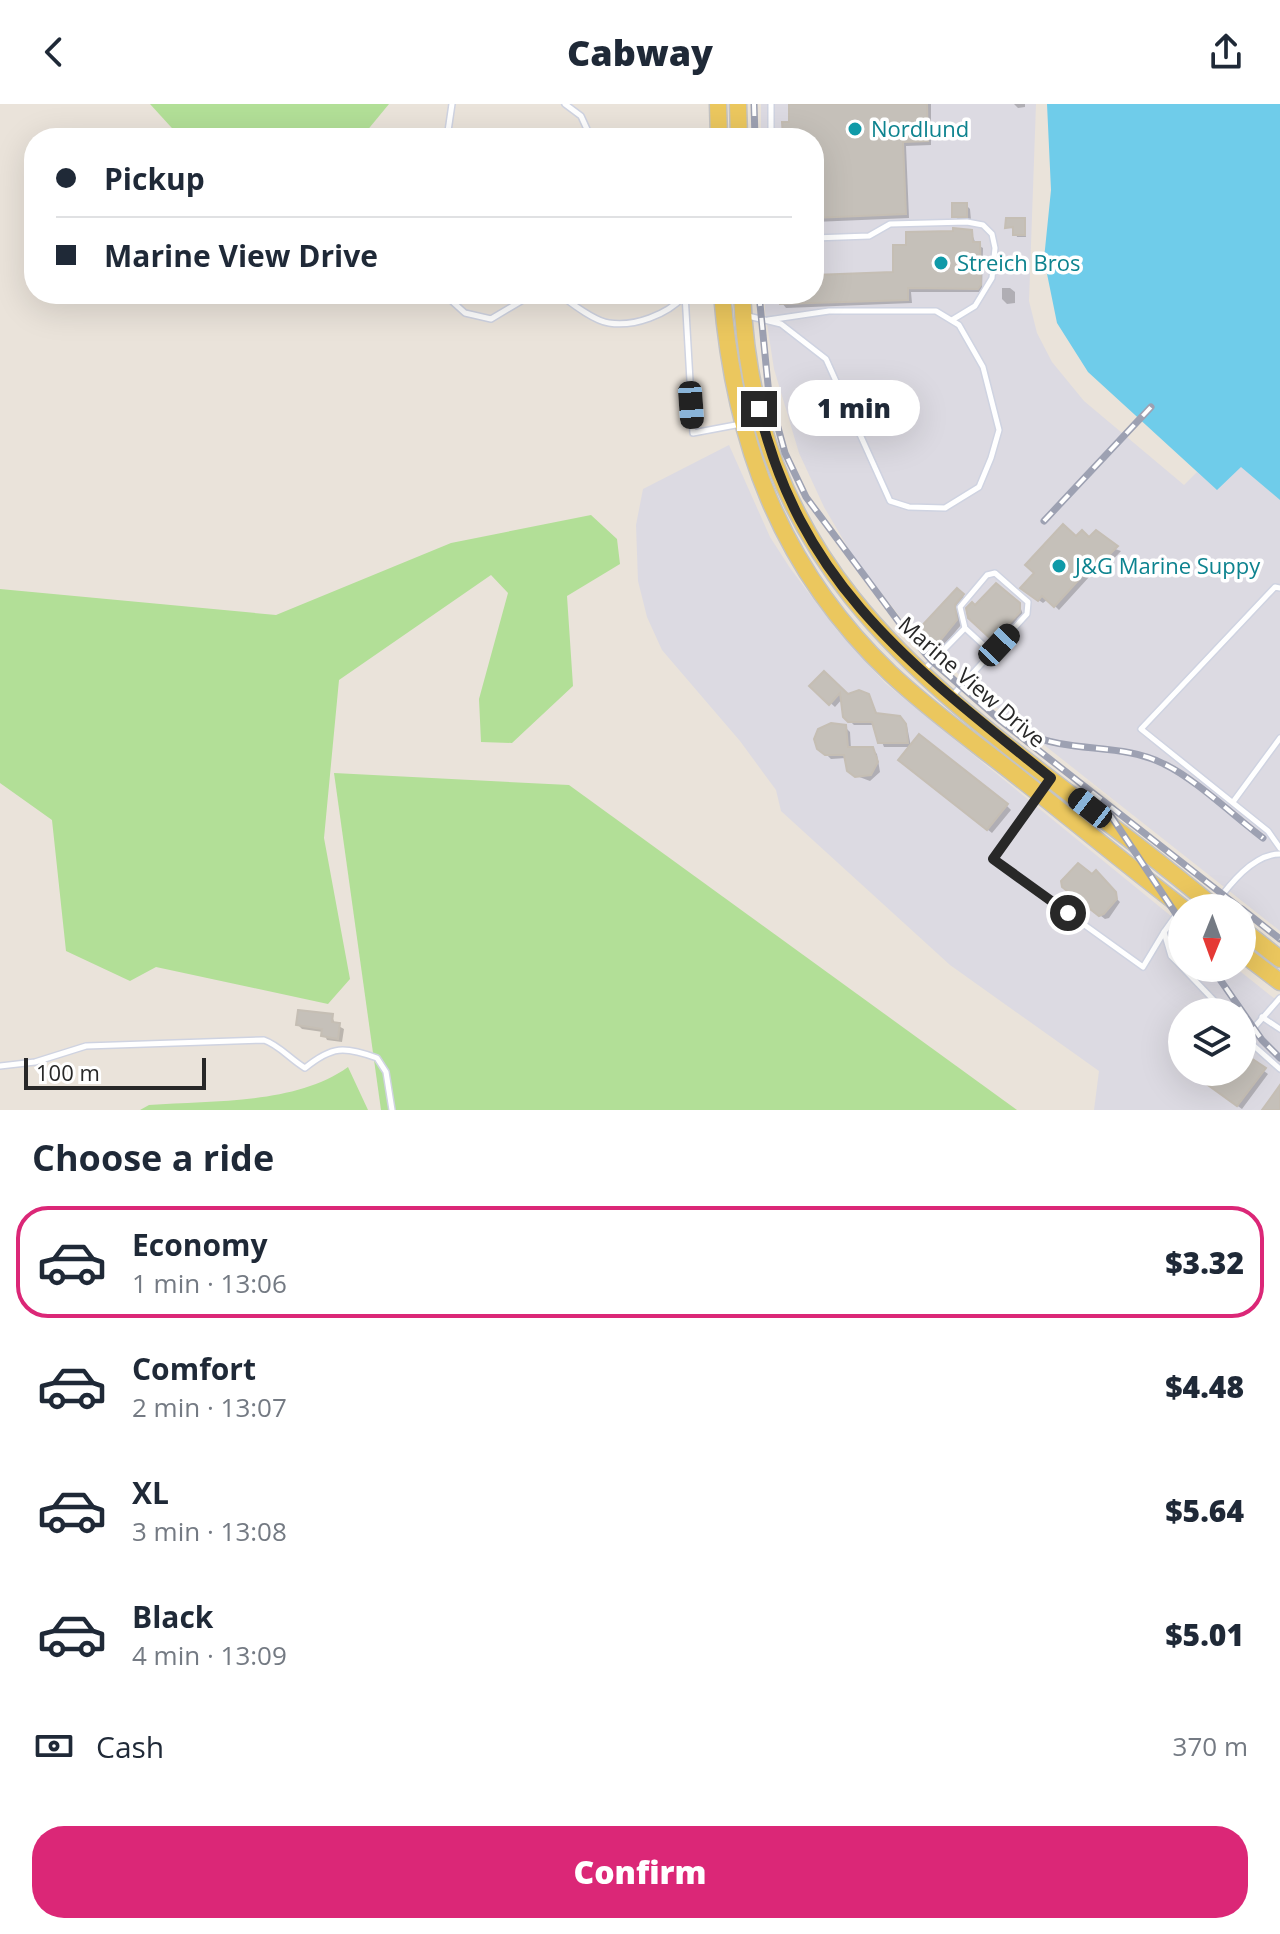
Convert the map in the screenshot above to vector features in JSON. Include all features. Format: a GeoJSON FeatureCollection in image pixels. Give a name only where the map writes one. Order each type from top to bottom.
{"type":"FeatureCollection","features":[{"type":"Feature","properties":{"kind":"main road"},"geometry":{"type":"LineString","coordinates":[[718,104],[719,128]]}},
{"type":"Feature","properties":{"kind":"main road"},"geometry":{"type":"LineString","coordinates":[[738,104],[739,128]]}},
{"type":"Feature","properties":{"kind":"main road","name":"Marine View Drive"},"geometry":{"type":"LineString","coordinates":[[723,304],[727,354],[742,424],[763,486],[785,534],[816,585],[851,633],[921,700],[1168,896]]}},
{"type":"Feature","properties":{"kind":"main road","name":"Marine View Drive"},"geometry":{"type":"LineString","coordinates":[[742,304],[752,380],[766,437],[788,498],[818,553],[845,592],[921,673],[950,698],[1198,894]]}},
{"type":"Feature","properties":{"kind":"main road"},"geometry":{"type":"LineString","coordinates":[[1256,940],[1280,959]]}},
{"type":"Feature","properties":{"kind":"main road"},"geometry":{"type":"LineString","coordinates":[[1256,964],[1280,982]]}},
{"type":"Feature","properties":{"kind":"lane"},"geometry":{"type":"LineString","coordinates":[[448,128],[452,104]]}},
{"type":"Feature","properties":{"kind":"lane"},"geometry":{"type":"LineString","coordinates":[[565,104],[581,116],[586,128]]}},
{"type":"Feature","properties":{"kind":"lane"},"geometry":{"type":"LineString","coordinates":[[771,104],[771,128]]}},
{"type":"Feature","properties":{"kind":"lane"},"geometry":{"type":"LineString","coordinates":[[824,238],[869,236],[890,224],[967,222],[983,225],[992,234],[995,248],[992,278],[975,306],[952,320]]}},
{"type":"Feature","properties":{"kind":"lane"},"geometry":{"type":"LineString","coordinates":[[455,304],[465,313],[491,319],[516,304]]}},
{"type":"Feature","properties":{"kind":"lane"},"geometry":{"type":"LineString","coordinates":[[576,304],[607,323],[642,320],[673,309],[677,304]]}},
{"type":"Feature","properties":{"kind":"lane"},"geometry":{"type":"LineString","coordinates":[[686,304],[693,433],[742,424]]}},
{"type":"Feature","properties":{"kind":"lane"},"geometry":{"type":"LineString","coordinates":[[743,315],[781,324],[826,359],[890,501],[909,507],[945,508],[979,487],[999,430],[983,367],[959,325],[936,311],[829,311],[768,320]]}},
{"type":"Feature","properties":{"kind":"lane"},"geometry":{"type":"LineString","coordinates":[[950,698],[991,652],[1029,609],[1024,596],[1000,574],[987,575],[961,604],[965,628],[991,652]]}},
{"type":"Feature","properties":{"kind":"lane"},"geometry":{"type":"LineString","coordinates":[[1224,894],[1237,878],[1267,855],[1280,851],[1268,831],[1141,729],[1244,617],[1275,587],[1280,588]]}},
{"type":"Feature","properties":{"kind":"lane"},"geometry":{"type":"LineString","coordinates":[[921,673],[965,628]]}},
{"type":"Feature","properties":{"kind":"lane"},"geometry":{"type":"LineString","coordinates":[[1233,802],[1280,738]]}},
{"type":"Feature","properties":{"kind":"lane"},"geometry":{"type":"LineString","coordinates":[[1051,778],[993,859],[1143,967],[1168,927]]}},
{"type":"Feature","properties":{"kind":"lane"},"geometry":{"type":"LineString","coordinates":[[1164,932],[1168,946]]}},
{"type":"Feature","properties":{"kind":"lane"},"geometry":{"type":"LineString","coordinates":[[1196,982],[1211,998]]}},
{"type":"Feature","properties":{"kind":"lane"},"geometry":{"type":"LineString","coordinates":[[1256,1023],[1280,998]]}},
{"type":"Feature","properties":{"kind":"lane"},"geometry":{"type":"LineString","coordinates":[[1262,1017],[1280,1029]]}},
{"type":"Feature","properties":{"kind":"lane"},"geometry":{"type":"LineString","coordinates":[[0,1066],[35,1062],[86,1046],[264,1040],[276,1044],[285,1056],[305,1068],[326,1051],[345,1050],[377,1058],[386,1072],[392,1110]]}},
{"type":"Feature","properties":{"kind":"lane"},"geometry":{"type":"LineString","coordinates":[[1256,1048],[1280,1069]]}},
{"type":"Feature","properties":{"kind":"shaded area"},"geometry":{"type":"Polygon","coordinates":[[[761,104],[1036,104],[1029,301],[1037,333],[1052,362],[1084,401],[1184,485],[1197,472],[1217,489],[1241,466],[1280,500],[1280,931],[1256,912],[1256,894],[1233,894],[982,696],[909,628],[854,558],[824,507],[799,453],[774,369],[765,304],[824,304],[824,128],[761,128],[761,104]]]}},
{"type":"Feature","properties":{"kind":"shaded area"},"geometry":{"type":"Polygon","coordinates":[[[729,445],[770,537],[790,568],[836,629],[885,683],[1168,914],[1168,982],[1254,982],[1280,1003],[1280,1110],[1094,1110],[1099,1071],[950,965],[781,811],[776,790],[740,741],[662,650],[647,617],[638,581],[636,525],[643,489],[729,445]]]}},
{"type":"Feature","properties":{"kind":"green space"},"geometry":{"type":"Polygon","coordinates":[[[150,104],[389,104],[369,128],[172,128],[150,104]]]}},
{"type":"Feature","properties":{"kind":"green space"},"geometry":{"type":"Polygon","coordinates":[[[591,515],[617,539],[620,564],[567,596],[573,686],[512,743],[481,742],[479,699],[508,593],[491,575],[339,680],[324,838],[350,979],[328,1004],[156,967],[130,981],[66,951],[52,820],[0,783],[0,589],[276,615],[451,543],[591,515]]]}},
{"type":"Feature","properties":{"kind":"green space"},"geometry":{"type":"Polygon","coordinates":[[[334,773],[569,785],[1017,1110],[381,1110],[334,773]]]}},
{"type":"Feature","properties":{"kind":"green space"},"geometry":{"type":"Polygon","coordinates":[[[348,1067],[368,1110],[140,1110],[149,1105],[226,1101],[278,1094],[327,1079],[348,1067]]]}},
{"type":"Feature","properties":{"kind":"water"},"geometry":{"type":"Polygon","coordinates":[[[1047,104],[1280,104],[1280,500],[1241,467],[1217,490],[1088,372],[1057,323],[1044,259],[1051,190],[1047,104]]]}},
{"type":"Feature","properties":{"kind":"building"},"geometry":{"type":"Polygon","coordinates":[[[789,104],[927,104],[928,141],[903,142],[906,214],[824,218],[824,128],[782,128],[782,122],[789,122],[789,104]]]}},
{"type":"Feature","properties":{"kind":"building"},"geometry":{"type":"Polygon","coordinates":[[[952,203],[967,203],[967,217],[952,217],[952,203]]]}},
{"type":"Feature","properties":{"kind":"building"},"geometry":{"type":"Polygon","coordinates":[[[1006,218],[1025,218],[1025,235],[1013,235],[1013,227],[1005,228],[1006,218]]]}},
{"type":"Feature","properties":{"kind":"building","name":"Streich Bros"},"geometry":{"type":"Polygon","coordinates":[[[953,228],[972,230],[973,242],[980,242],[981,285],[978,289],[908,288],[908,300],[824,303],[824,275],[893,272],[893,245],[906,245],[906,232],[953,231],[953,228]]]}},
{"type":"Feature","properties":{"kind":"building","name":"J&G Marine Suppy"},"geometry":{"type":"Polygon","coordinates":[[[1063,524],[1076,536],[1082,530],[1089,537],[1096,530],[1118,546],[1098,566],[1095,562],[1054,607],[1042,596],[1038,601],[1020,588],[1034,573],[1025,565],[1063,524]]]}},
{"type":"Feature","properties":{"kind":"building"},"geometry":{"type":"Polygon","coordinates":[[[996,583],[1020,603],[1020,612],[993,641],[968,618],[966,608],[972,602],[975,605],[996,583]]]}},
{"type":"Feature","properties":{"kind":"building"},"geometry":{"type":"Polygon","coordinates":[[[957,588],[964,594],[955,605],[957,620],[931,652],[915,633],[957,588]]]}},
{"type":"Feature","properties":{"kind":"building"},"geometry":{"type":"Polygon","coordinates":[[[824,671],[848,694],[859,690],[869,694],[876,713],[900,716],[906,724],[908,743],[878,743],[872,722],[848,722],[843,717],[840,693],[829,705],[809,686],[824,671]]]}},
{"type":"Feature","properties":{"kind":"building"},"geometry":{"type":"Polygon","coordinates":[[[831,723],[846,725],[848,747],[873,747],[878,762],[871,775],[855,777],[847,771],[844,755],[825,755],[817,749],[814,739],[818,729],[831,723]]]}},
{"type":"Feature","properties":{"kind":"building"},"geometry":{"type":"Polygon","coordinates":[[[919,734],[1008,804],[987,830],[898,760],[919,734]]]}},
{"type":"Feature","properties":{"kind":"building"},"geometry":{"type":"Polygon","coordinates":[[[1078,863],[1092,874],[1096,870],[1116,892],[1117,899],[1104,914],[1099,916],[1062,887],[1061,881],[1078,863]]]}},
{"type":"Feature","properties":{"kind":"building"},"geometry":{"type":"Polygon","coordinates":[[[298,1010],[333,1014],[332,1022],[340,1023],[338,1039],[321,1036],[322,1029],[296,1025],[298,1010]]]}},
{"type":"Feature","properties":{"kind":"building"},"geometry":{"type":"Polygon","coordinates":[[[1256,1061],[1266,1068],[1256,1081],[1256,1061]]]}},
{"type":"Feature","properties":{"kind":"building"},"geometry":{"type":"Polygon","coordinates":[[[1280,1085],[1280,1110],[1262,1110],[1280,1085]]]}},
{"type":"Feature","properties":{"kind":"building"},"geometry":{"type":"Polygon","coordinates":[[[1209,1086],[1252,1086],[1237,1106],[1209,1086]]]}},
{"type":"Feature","properties":{"kind":"railway"},"geometry":{"type":"LineString","coordinates":[[754,104],[755,128]]}},
{"type":"Feature","properties":{"kind":"railway"},"geometry":{"type":"LineString","coordinates":[[760,304],[769,395],[785,453],[806,497],[904,629],[931,660],[1001,721],[1222,894]]}},
{"type":"Feature","properties":{"kind":"railway"},"geometry":{"type":"LineString","coordinates":[[1044,521],[1151,407]]}},
{"type":"Feature","properties":{"kind":"railway"},"geometry":{"type":"LineString","coordinates":[[1026,733],[1060,744],[1130,753],[1164,764],[1201,788],[1263,838]]}},
{"type":"Feature","properties":{"kind":"railway"},"geometry":{"type":"LineString","coordinates":[[1111,816],[1168,902]]}},
{"type":"Feature","properties":{"kind":"railway"},"geometry":{"type":"LineString","coordinates":[[1256,920],[1280,939]]}},
{"type":"Feature","properties":{"kind":"railway"},"geometry":{"type":"LineString","coordinates":[[1222,982],[1262,1040],[1280,1058]]}},
{"type":"Feature","properties":{"kind":"place","name":"Nordlund"},"geometry":{"type":"Point","coordinates":[855,129]}},
{"type":"Feature","properties":{"kind":"place","name":"Streich Bros"},"geometry":{"type":"Point","coordinates":[941,263]}},
{"type":"Feature","properties":{"kind":"place","name":"J&G Marine Suppy"},"geometry":{"type":"Point","coordinates":[1059,566]}},
{"type":"Feature","properties":{"kind":"route"},"geometry":{"type":"LineString","coordinates":[[759,409],[779,477],[818,553],[845,592],[885,639],[921,673],[1051,778],[993,859],[1068,913]]}}]}
